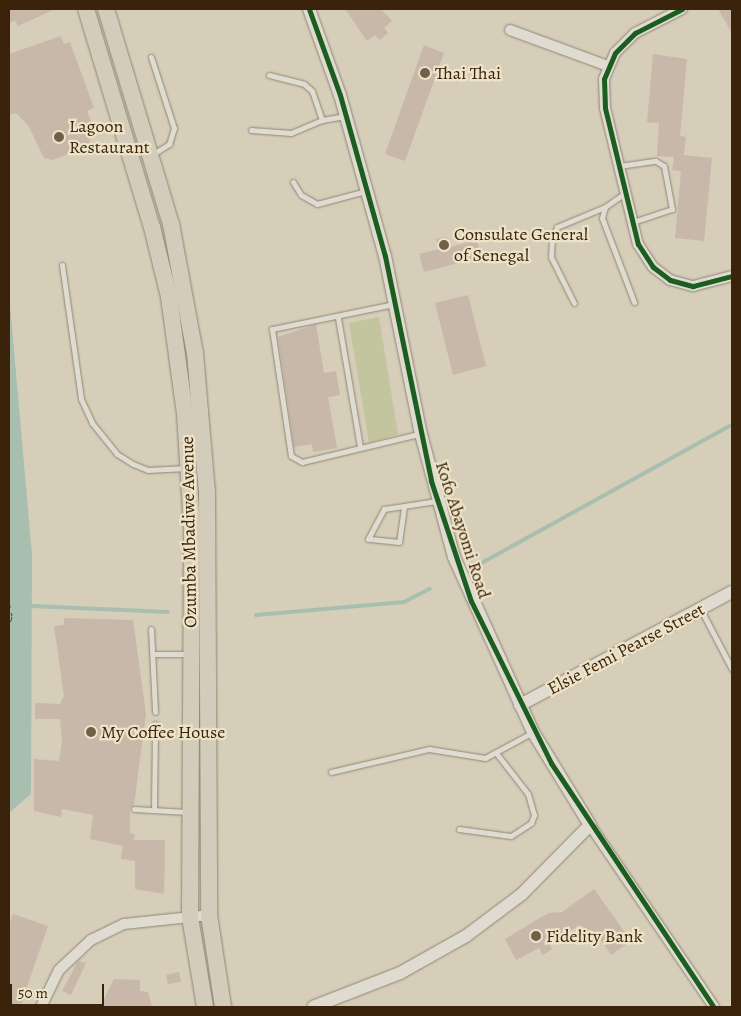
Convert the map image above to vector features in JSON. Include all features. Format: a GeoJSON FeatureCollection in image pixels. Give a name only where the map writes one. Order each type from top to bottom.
{"type":"FeatureCollection","features":[{"type":"Feature","properties":{"kind":"highway","name":"Ozumba Mbadiwe Avenue"},"geometry":{"type":"LineString","coordinates":[[86,9],[126,135],[168,297],[191,468],[190,916],[205,1007]]}},
{"type":"Feature","properties":{"kind":"highway","name":"Ozumba Mbadiwe Avenue"},"geometry":{"type":"LineString","coordinates":[[106,9],[152,154],[184,284],[204,434],[209,915],[223,1007]]}},
{"type":"Feature","properties":{"kind":"street","name":"Kofo Abayomi Road"},"geometry":{"type":"LineString","coordinates":[[309,9],[367,191],[397,304],[420,434],[436,501],[471,601],[533,732],[590,825],[714,1007]]}},
{"type":"Feature","properties":{"kind":"street"},"geometry":{"type":"LineString","coordinates":[[682,9],[623,42],[608,66],[605,108],[633,222],[648,259],[670,280],[693,286],[732,276]]}},
{"type":"Feature","properties":{"kind":"street"},"geometry":{"type":"LineString","coordinates":[[510,30],[608,66]]}},
{"type":"Feature","properties":{"kind":"street","name":"Elsie Femi Pearse Street"},"geometry":{"type":"LineString","coordinates":[[520,705],[732,592]]}},
{"type":"Feature","properties":{"kind":"street"},"geometry":{"type":"LineString","coordinates":[[313,1007],[400,973],[466,936],[522,894],[590,825]]}},
{"type":"Feature","properties":{"kind":"street"},"geometry":{"type":"LineString","coordinates":[[41,1007],[60,970],[91,940],[124,924],[209,915]]}},
{"type":"Feature","properties":{"kind":"lane"},"geometry":{"type":"LineString","coordinates":[[151,58],[174,128],[169,144],[152,154]]}},
{"type":"Feature","properties":{"kind":"lane"},"geometry":{"type":"LineString","coordinates":[[269,75],[304,84],[312,91],[322,120]]}},
{"type":"Feature","properties":{"kind":"lane"},"geometry":{"type":"LineString","coordinates":[[251,130],[292,133],[322,120],[344,116]]}},
{"type":"Feature","properties":{"kind":"lane"},"geometry":{"type":"LineString","coordinates":[[619,166],[656,161],[664,166],[672,209],[633,222]]}},
{"type":"Feature","properties":{"kind":"lane"},"geometry":{"type":"LineString","coordinates":[[293,182],[301,195],[317,204],[367,191]]}},
{"type":"Feature","properties":{"kind":"lane"},"geometry":{"type":"LineString","coordinates":[[574,303],[551,257],[552,240],[557,227],[605,207],[626,193]]}},
{"type":"Feature","properties":{"kind":"lane"},"geometry":{"type":"LineString","coordinates":[[605,207],[602,218],[634,302]]}},
{"type":"Feature","properties":{"kind":"lane"},"geometry":{"type":"LineString","coordinates":[[62,265],[82,399],[92,423],[117,454],[133,464],[148,470],[191,468]]}},
{"type":"Feature","properties":{"kind":"lane"},"geometry":{"type":"LineString","coordinates":[[397,304],[338,318],[272,329],[291,456],[302,462],[420,434]]}},
{"type":"Feature","properties":{"kind":"lane"},"geometry":{"type":"LineString","coordinates":[[338,318],[360,447]]}},
{"type":"Feature","properties":{"kind":"lane"},"geometry":{"type":"LineString","coordinates":[[404,507],[399,542],[368,539],[384,509],[436,501]]}},
{"type":"Feature","properties":{"kind":"lane"},"geometry":{"type":"LineString","coordinates":[[700,609],[732,669]]}},
{"type":"Feature","properties":{"kind":"lane"},"geometry":{"type":"LineString","coordinates":[[151,629],[156,654],[155,712]]}},
{"type":"Feature","properties":{"kind":"lane"},"geometry":{"type":"LineString","coordinates":[[156,654],[191,654]]}},
{"type":"Feature","properties":{"kind":"lane"},"geometry":{"type":"LineString","coordinates":[[154,810],[155,724]]}},
{"type":"Feature","properties":{"kind":"lane"},"geometry":{"type":"LineString","coordinates":[[331,772],[429,749],[472,758],[497,754],[533,732]]}},
{"type":"Feature","properties":{"kind":"lane"},"geometry":{"type":"LineString","coordinates":[[459,829],[511,836],[531,823],[534,815],[528,794],[497,754]]}},
{"type":"Feature","properties":{"kind":"lane"},"geometry":{"type":"LineString","coordinates":[[134,809],[189,812]]}},
{"type":"Feature","properties":{"kind":"green space"},"geometry":{"type":"Polygon","coordinates":[[[379,317],[398,434],[369,443],[349,323],[379,317]]]}},
{"type":"Feature","properties":{"kind":"shaded area"},"geometry":{"type":"Polygon","coordinates":[[[9,293],[32,555],[31,794],[9,813],[9,293]]]}},
{"type":"Feature","properties":{"kind":"building"},"geometry":{"type":"Polygon","coordinates":[[[9,9],[55,9],[18,26],[15,20],[9,24],[9,9]]]}},
{"type":"Feature","properties":{"kind":"building"},"geometry":{"type":"Polygon","coordinates":[[[345,9],[381,9],[392,21],[384,28],[388,33],[380,40],[375,35],[367,41],[345,9]]]}},
{"type":"Feature","properties":{"kind":"building"},"geometry":{"type":"Polygon","coordinates":[[[718,9],[732,9],[732,33],[718,9]]]}},
{"type":"Feature","properties":{"kind":"building"},"geometry":{"type":"Polygon","coordinates":[[[61,36],[64,44],[70,42],[94,108],[87,111],[95,132],[88,135],[90,142],[73,148],[75,152],[52,160],[44,158],[28,125],[16,113],[9,115],[9,54],[61,36]]]}},
{"type":"Feature","properties":{"kind":"building"},"geometry":{"type":"Polygon","coordinates":[[[424,45],[444,53],[405,161],[385,154],[424,45]]]}},
{"type":"Feature","properties":{"kind":"building"},"geometry":{"type":"Polygon","coordinates":[[[653,54],[687,59],[680,136],[686,137],[684,155],[712,158],[704,241],[675,238],[681,171],[672,170],[674,157],[657,156],[659,123],[647,122],[653,54]]]}},
{"type":"Feature","properties":{"kind":"building"},"geometry":{"type":"Polygon","coordinates":[[[447,237],[450,247],[477,240],[481,257],[424,272],[419,254],[439,249],[436,239],[447,237]]]}},
{"type":"Feature","properties":{"kind":"building"},"geometry":{"type":"Polygon","coordinates":[[[468,295],[486,366],[453,375],[435,303],[468,295]]]}},
{"type":"Feature","properties":{"kind":"building"},"geometry":{"type":"Polygon","coordinates":[[[316,324],[324,373],[336,371],[340,395],[328,397],[337,448],[313,452],[312,444],[294,447],[278,337],[316,324]]]}},
{"type":"Feature","properties":{"kind":"building"},"geometry":{"type":"Polygon","coordinates":[[[64,618],[133,620],[146,714],[134,805],[130,808],[130,833],[135,834],[134,840],[165,840],[164,894],[135,889],[135,861],[121,859],[123,846],[90,839],[93,815],[62,809],[61,817],[34,811],[34,759],[59,761],[62,741],[60,719],[35,719],[35,703],[60,704],[64,696],[54,626],[64,625],[64,618]]]}},
{"type":"Feature","properties":{"kind":"building"},"geometry":{"type":"Polygon","coordinates":[[[594,889],[631,941],[611,955],[596,933],[589,938],[580,925],[549,943],[552,949],[543,955],[539,948],[516,960],[505,939],[548,913],[562,912],[594,889]]]}},
{"type":"Feature","properties":{"kind":"building"},"geometry":{"type":"Polygon","coordinates":[[[13,914],[48,926],[20,1007],[9,1007],[9,926],[13,914]]]}},
{"type":"Feature","properties":{"kind":"building"},"geometry":{"type":"Polygon","coordinates":[[[78,961],[86,963],[71,995],[62,991],[78,961]]]}},
{"type":"Feature","properties":{"kind":"building"},"geometry":{"type":"Polygon","coordinates":[[[179,972],[181,982],[168,984],[166,975],[179,972]]]}},
{"type":"Feature","properties":{"kind":"building"},"geometry":{"type":"Polygon","coordinates":[[[114,979],[140,980],[140,991],[148,992],[152,1007],[100,1007],[114,979]]]}},
{"type":"Feature","properties":{"kind":"waterway"},"geometry":{"type":"LineString","coordinates":[[467,571],[732,425]]}},
{"type":"Feature","properties":{"kind":"waterway"},"geometry":{"type":"LineString","coordinates":[[256,615],[404,602],[430,589]]}},
{"type":"Feature","properties":{"kind":"waterway"},"geometry":{"type":"LineString","coordinates":[[32,606],[168,612]]}},
{"type":"Feature","properties":{"kind":"ferry route"},"geometry":{"type":"LineString","coordinates":[[9,602],[12,616],[9,628]]}},
{"type":"Feature","properties":{"kind":"cycle path"},"geometry":{"type":"LineString","coordinates":[[309,9],[340,95],[385,256],[431,481],[471,601],[551,763],[714,1007]]}},
{"type":"Feature","properties":{"kind":"cycle path"},"geometry":{"type":"LineString","coordinates":[[682,9],[635,33],[615,53],[604,79],[605,108],[638,244],[653,267],[670,280],[693,286],[732,276]]}},
{"type":"Feature","properties":{"kind":"place","name":"Thai Thai"},"geometry":{"type":"Point","coordinates":[425,73]}},
{"type":"Feature","properties":{"kind":"place","name":"Lagoon Restaurant"},"geometry":{"type":"Point","coordinates":[59,137]}},
{"type":"Feature","properties":{"kind":"place","name":"Consulate General of Senegal"},"geometry":{"type":"Point","coordinates":[444,245]}},
{"type":"Feature","properties":{"kind":"place","name":"My Coffee House"},"geometry":{"type":"Point","coordinates":[91,732]}},
{"type":"Feature","properties":{"kind":"place","name":"Fidelity Bank"},"geometry":{"type":"Point","coordinates":[536,936]}}]}
